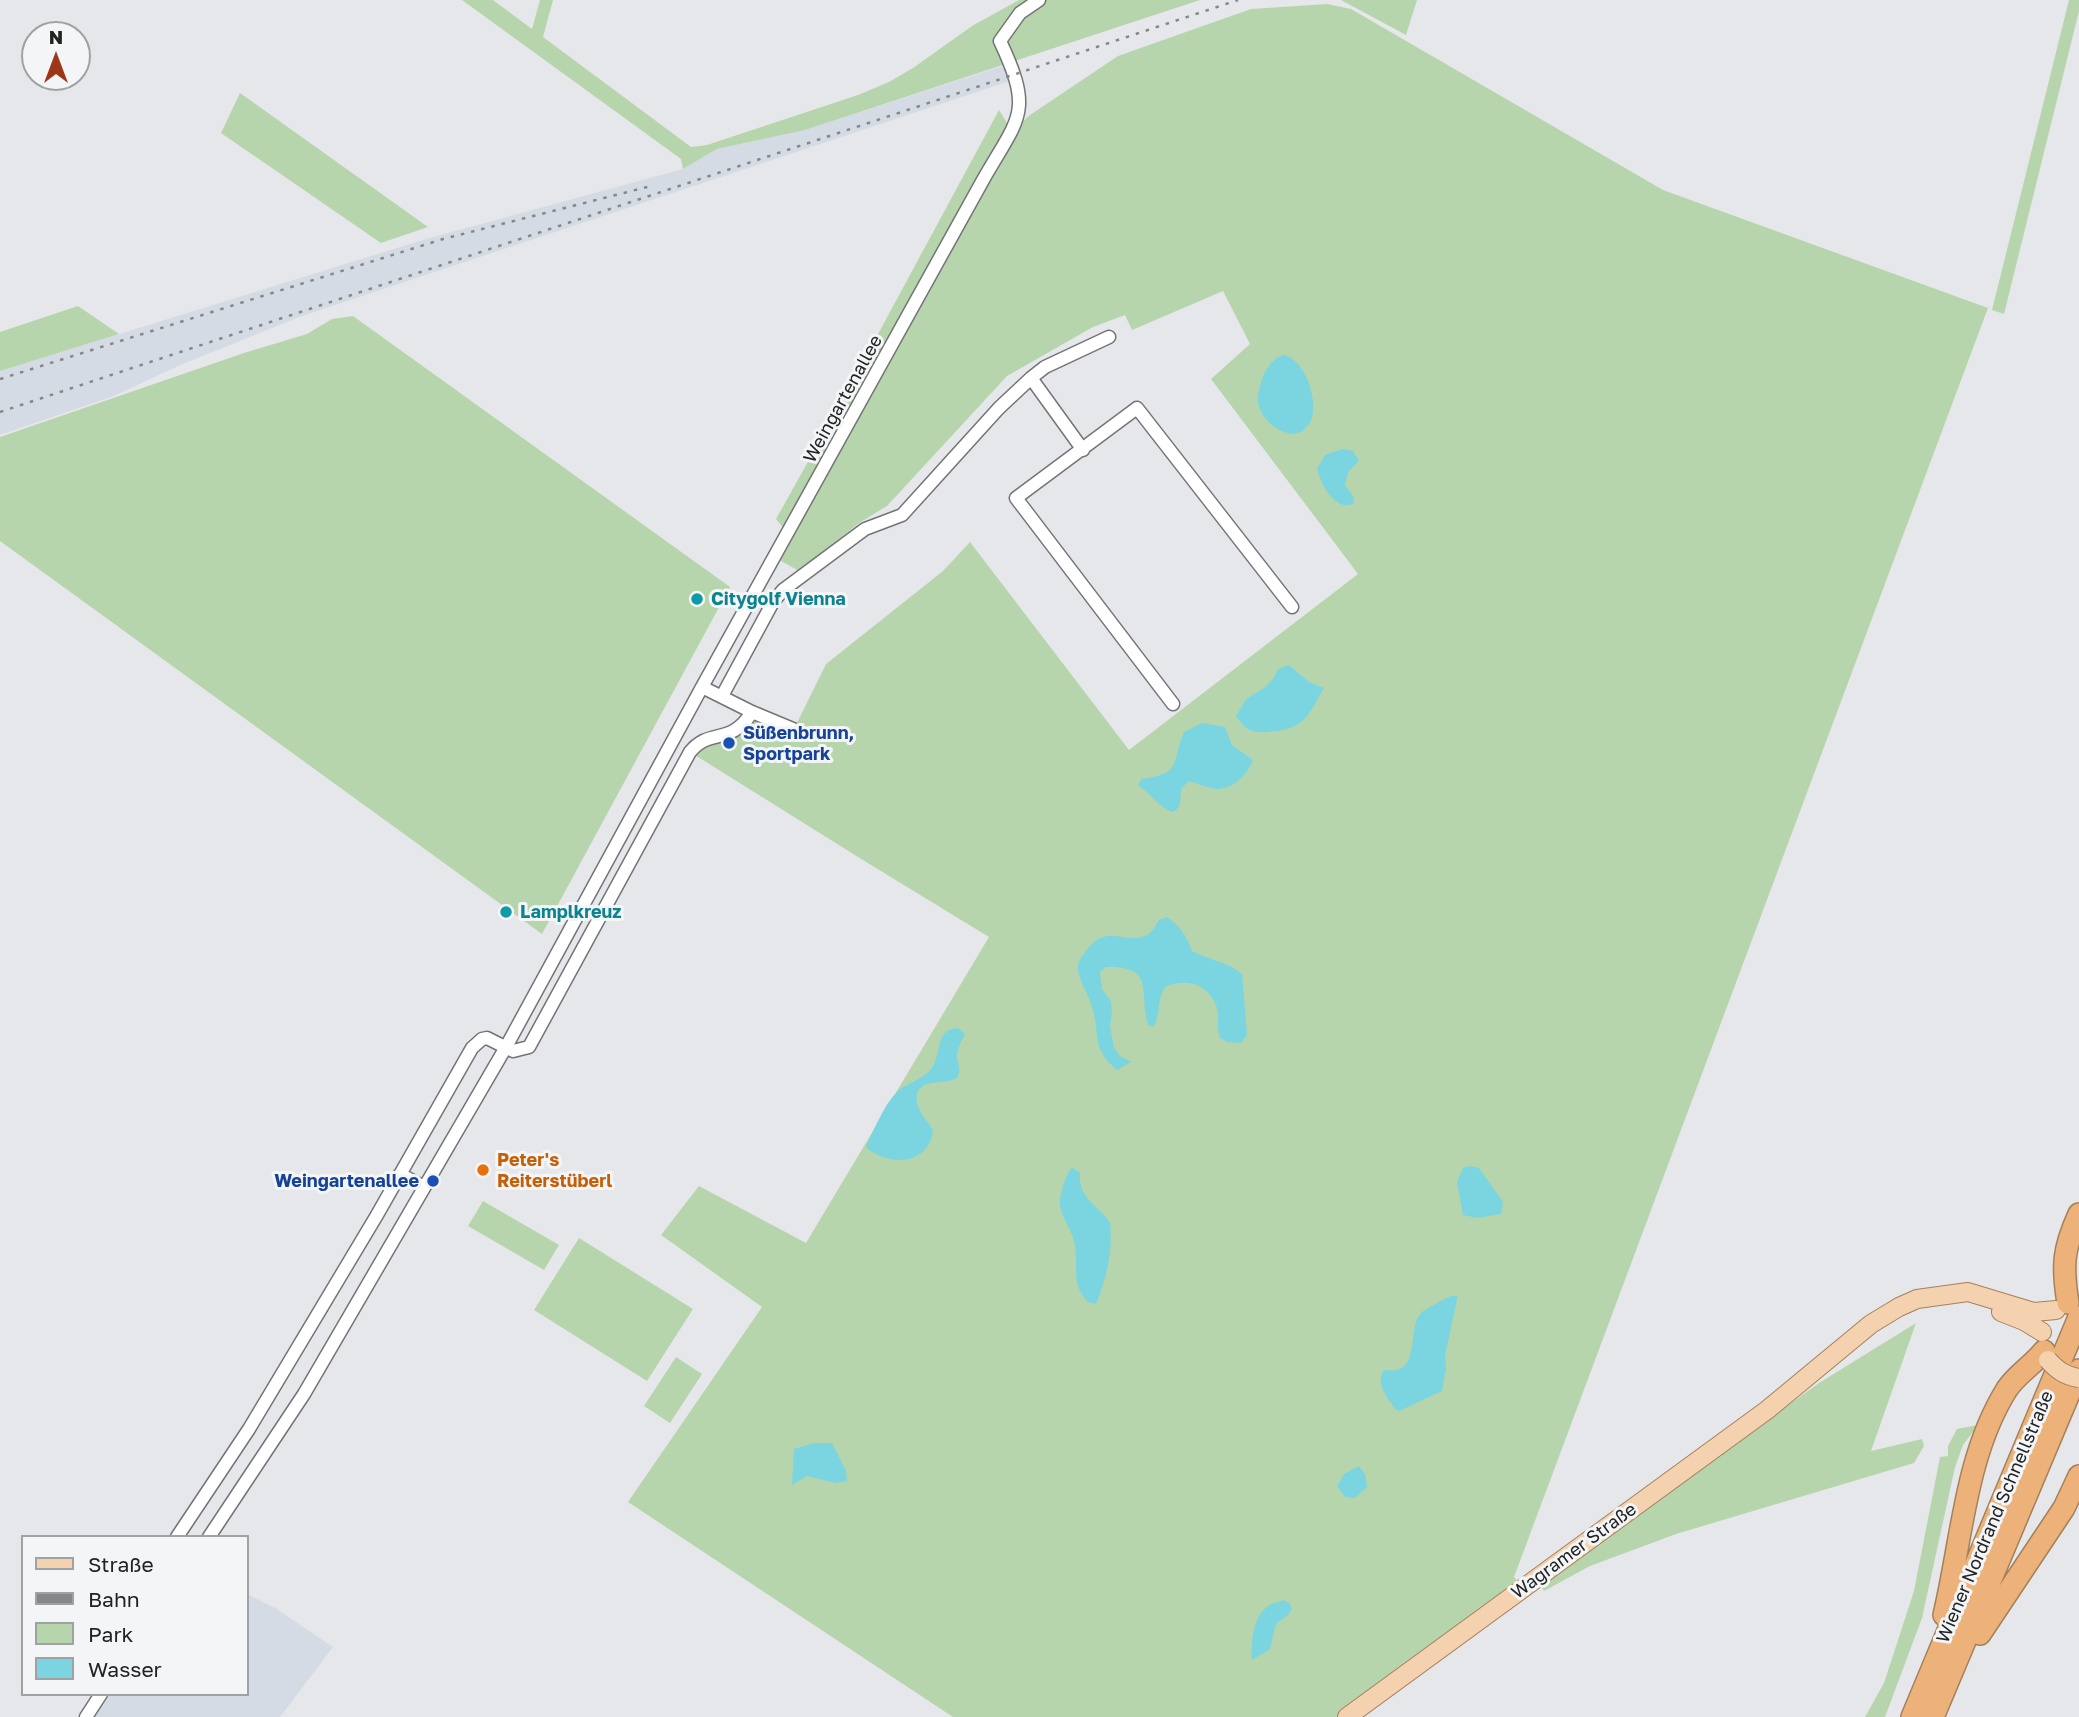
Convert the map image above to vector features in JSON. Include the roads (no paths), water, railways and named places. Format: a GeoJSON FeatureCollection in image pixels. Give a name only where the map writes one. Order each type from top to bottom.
{"type":"FeatureCollection","features":[{"type":"Feature","properties":{"kind":"highway"},"geometry":{"type":"LineString","coordinates":[[2071,1307],[2063,1263],[2079,1214]]}},
{"type":"Feature","properties":{"kind":"highway","name":"Wiener Nordrand Schnellstraße"},"geometry":{"type":"LineString","coordinates":[[1933,1717],[1945,1664],[2071,1307]]}},
{"type":"Feature","properties":{"kind":"highway"},"geometry":{"type":"LineString","coordinates":[[2045,1348],[2035,1362],[2015,1378],[2007,1390],[1985,1434],[1978,1455],[1947,1604],[1937,1634],[1945,1664],[1971,1651],[1986,1622],[2072,1501],[2079,1476]]}},
{"type":"Feature","properties":{"kind":"highway","name":"Wiener Nordrand Schnellstraße"},"geometry":{"type":"LineString","coordinates":[[1912,1717],[1945,1664],[2079,1370]]}},
{"type":"Feature","properties":{"kind":"main road","name":"Wagramer Straße"},"geometry":{"type":"LineString","coordinates":[[1347,1717],[1800,1385],[1871,1324],[1917,1299],[1968,1292],[1999,1306]]}},
{"type":"Feature","properties":{"kind":"main road"},"geometry":{"type":"LineString","coordinates":[[1999,1306],[2034,1312],[2071,1307]]}},
{"type":"Feature","properties":{"kind":"main road"},"geometry":{"type":"LineString","coordinates":[[1999,1306],[2024,1321],[2045,1348],[2057,1370],[2079,1378]]}},
{"type":"Feature","properties":{"kind":"main road"},"geometry":{"type":"LineString","coordinates":[[2045,1348],[2047,1320],[2071,1307]]}},
{"type":"Feature","properties":{"kind":"street","name":"Weingartenallee"},"geometry":{"type":"LineString","coordinates":[[210,1535],[304,1394],[506,1047],[702,687],[1014,129],[1021,100],[1012,66],[1000,41],[1020,13],[1039,0]]}},
{"type":"Feature","properties":{"kind":"street"},"geometry":{"type":"LineString","coordinates":[[722,696],[783,590],[865,529],[902,515],[999,408],[1045,367],[1110,337]]}},
{"type":"Feature","properties":{"kind":"street"},"geometry":{"type":"LineString","coordinates":[[1031,378],[1083,450]]}},
{"type":"Feature","properties":{"kind":"street"},"geometry":{"type":"LineString","coordinates":[[1173,704],[1016,498],[1137,408],[1292,607]]}},
{"type":"Feature","properties":{"kind":"street"},"geometry":{"type":"LineString","coordinates":[[702,687],[800,732]]}},
{"type":"Feature","properties":{"kind":"street"},"geometry":{"type":"LineString","coordinates":[[178,1535],[248,1429],[472,1048],[487,1038],[518,1051],[529,1047],[690,752],[697,743],[705,739],[733,733],[752,712]]}},
{"type":"Feature","properties":{"kind":"street"},"geometry":{"type":"LineString","coordinates":[[553,959],[571,970]]}},
{"type":"Feature","properties":{"kind":"street"},"geometry":{"type":"LineString","coordinates":[[400,1174],[424,1188]]}},
{"type":"Feature","properties":{"kind":"street"},"geometry":{"type":"LineString","coordinates":[[88,1713],[100,1696]]}},
{"type":"Feature","properties":{"kind":"water"},"geometry":{"type":"Polygon","coordinates":[[[1285,355],[1299,365],[1304,373],[1313,401],[1311,422],[1303,431],[1293,434],[1280,430],[1269,422],[1261,412],[1258,400],[1265,372],[1274,361],[1285,355]]]}},
{"type":"Feature","properties":{"kind":"water"},"geometry":{"type":"Polygon","coordinates":[[[1342,449],[1353,451],[1359,461],[1348,472],[1345,485],[1354,498],[1353,504],[1346,505],[1340,504],[1329,495],[1317,469],[1325,455],[1342,449]]]}},
{"type":"Feature","properties":{"kind":"water"},"geometry":{"type":"Polygon","coordinates":[[[1289,665],[1309,682],[1324,688],[1308,715],[1297,725],[1280,731],[1249,730],[1236,716],[1245,701],[1267,686],[1278,669],[1289,665]]]}},
{"type":"Feature","properties":{"kind":"water"},"geometry":{"type":"Polygon","coordinates":[[[1202,723],[1225,727],[1232,745],[1253,760],[1244,776],[1222,789],[1189,781],[1181,789],[1179,806],[1172,812],[1138,785],[1141,779],[1170,770],[1184,732],[1202,723]]]}},
{"type":"Feature","properties":{"kind":"water"},"geometry":{"type":"Polygon","coordinates":[[[1167,917],[1182,932],[1192,951],[1242,974],[1247,1035],[1241,1043],[1227,1042],[1220,1038],[1217,1009],[1212,998],[1201,987],[1188,983],[1165,987],[1154,1026],[1149,1026],[1139,977],[1133,971],[1106,967],[1100,972],[1102,989],[1111,1001],[1110,1026],[1114,1048],[1120,1056],[1131,1062],[1117,1070],[1100,1048],[1095,1017],[1079,976],[1079,963],[1094,942],[1101,938],[1145,936],[1159,920],[1167,917]]]}},
{"type":"Feature","properties":{"kind":"water"},"geometry":{"type":"Polygon","coordinates":[[[958,1028],[965,1034],[957,1054],[958,1076],[948,1081],[927,1084],[921,1087],[918,1093],[919,1109],[933,1130],[924,1151],[906,1160],[896,1160],[885,1158],[866,1147],[889,1101],[899,1090],[931,1069],[942,1037],[950,1029],[958,1028]]]}},
{"type":"Feature","properties":{"kind":"water"},"geometry":{"type":"Polygon","coordinates":[[[1073,1168],[1080,1173],[1082,1188],[1089,1200],[1110,1222],[1108,1264],[1096,1304],[1088,1302],[1079,1287],[1074,1241],[1060,1206],[1064,1182],[1073,1168]]]}},
{"type":"Feature","properties":{"kind":"water"},"geometry":{"type":"Polygon","coordinates":[[[1463,1168],[1479,1168],[1503,1202],[1501,1214],[1477,1218],[1463,1215],[1457,1182],[1463,1168]]]}},
{"type":"Feature","properties":{"kind":"water"},"geometry":{"type":"Polygon","coordinates":[[[1451,1296],[1457,1296],[1457,1299],[1445,1356],[1442,1391],[1399,1411],[1381,1386],[1384,1370],[1396,1370],[1404,1366],[1412,1349],[1417,1319],[1422,1312],[1451,1296]]]}},
{"type":"Feature","properties":{"kind":"water"},"geometry":{"type":"Polygon","coordinates":[[[814,1443],[832,1443],[846,1471],[847,1481],[835,1483],[807,1476],[792,1485],[794,1449],[814,1443]]]}},
{"type":"Feature","properties":{"kind":"water"},"geometry":{"type":"Polygon","coordinates":[[[1359,1466],[1365,1474],[1367,1487],[1355,1498],[1345,1497],[1337,1486],[1344,1474],[1359,1466]]]}},
{"type":"Feature","properties":{"kind":"water"},"geometry":{"type":"Polygon","coordinates":[[[1284,1600],[1292,1608],[1289,1614],[1276,1624],[1270,1649],[1252,1660],[1252,1639],[1259,1617],[1268,1606],[1284,1600]]]}},
{"type":"Feature","properties":{"kind":"railway"},"geometry":{"type":"LineString","coordinates":[[0,412],[1238,0]]}},
{"type":"Feature","properties":{"kind":"railway"},"geometry":{"type":"LineString","coordinates":[[0,379],[443,239],[651,186]]}},
{"type":"Feature","properties":{"kind":"place","name":"Citygolf Vienna"},"geometry":{"type":"Point","coordinates":[697,599]}},
{"type":"Feature","properties":{"kind":"place","name":"Süßenbrunn, Sportpark"},"geometry":{"type":"Point","coordinates":[729,743]}},
{"type":"Feature","properties":{"kind":"place","name":"Lamplkreuz"},"geometry":{"type":"Point","coordinates":[506,912]}},
{"type":"Feature","properties":{"kind":"place","name":"Peter's Reiterstüberl"},"geometry":{"type":"Point","coordinates":[483,1170]}},
{"type":"Feature","properties":{"kind":"place","name":"Weingartenallee"},"geometry":{"type":"Point","coordinates":[433,1181]}}]}
